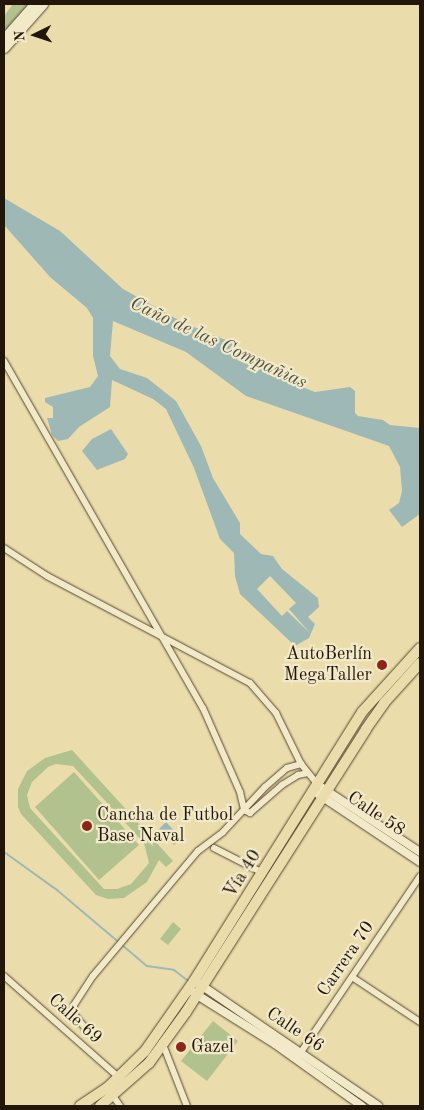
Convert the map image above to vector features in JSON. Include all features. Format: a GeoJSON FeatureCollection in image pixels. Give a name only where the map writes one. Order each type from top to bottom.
{"type":"FeatureCollection","features":[{"type":"Feature","properties":{"kind":"highway","name":"Vía 40"},"geometry":{"type":"LineString","coordinates":[[100,1106],[127,1085],[163,1044],[201,991],[321,791],[362,712],[420,648]]}},
{"type":"Feature","properties":{"kind":"highway","name":"Vía 40"},"geometry":{"type":"LineString","coordinates":[[80,1106],[119,1078],[146,1051],[263,873],[384,703],[420,663]]}},
{"type":"Feature","properties":{"kind":"main road"},"geometry":{"type":"LineString","coordinates":[[4,38],[34,4]]}},
{"type":"Feature","properties":{"kind":"main road"},"geometry":{"type":"LineString","coordinates":[[4,48],[43,4]]}},
{"type":"Feature","properties":{"kind":"street"},"geometry":{"type":"LineString","coordinates":[[4,362],[207,716],[240,792],[244,810]]}},
{"type":"Feature","properties":{"kind":"street"},"geometry":{"type":"LineString","coordinates":[[4,548],[47,576],[250,683],[276,713],[301,764],[321,791]]}},
{"type":"Feature","properties":{"kind":"street"},"geometry":{"type":"LineString","coordinates":[[87,1030],[72,1012],[74,1004],[115,949],[198,851],[244,810],[277,775],[301,764]]}},
{"type":"Feature","properties":{"kind":"street"},"geometry":{"type":"LineString","coordinates":[[244,810],[250,813],[282,785],[298,775],[308,773]]}},
{"type":"Feature","properties":{"kind":"street","name":"Calle 58"},"geometry":{"type":"LineString","coordinates":[[321,791],[420,852]]}},
{"type":"Feature","properties":{"kind":"street","name":"Calle 58"},"geometry":{"type":"LineString","coordinates":[[321,791],[420,862]]}},
{"type":"Feature","properties":{"kind":"street"},"geometry":{"type":"LineString","coordinates":[[214,848],[263,873]]}},
{"type":"Feature","properties":{"kind":"street","name":"Carrera 70"},"geometry":{"type":"LineString","coordinates":[[299,1055],[420,876]]}},
{"type":"Feature","properties":{"kind":"street","name":"Calle 69"},"geometry":{"type":"LineString","coordinates":[[4,976],[127,1085]]}},
{"type":"Feature","properties":{"kind":"street"},"geometry":{"type":"LineString","coordinates":[[352,977],[420,1022]]}},
{"type":"Feature","properties":{"kind":"street","name":"Calle 66"},"geometry":{"type":"LineString","coordinates":[[191,985],[299,1055],[342,1080],[378,1106]]}},
{"type":"Feature","properties":{"kind":"street"},"geometry":{"type":"LineString","coordinates":[[158,1032],[187,1106]]}},
{"type":"Feature","properties":{"kind":"street","name":"Calle 66"},"geometry":{"type":"LineString","coordinates":[[299,1055],[336,1088],[362,1106]]}},
{"type":"Feature","properties":{"kind":"street"},"geometry":{"type":"LineString","coordinates":[[336,1088],[342,1080]]}},
{"type":"Feature","properties":{"kind":"street"},"geometry":{"type":"LineString","coordinates":[[107,1088],[120,1106]]}},
{"type":"Feature","properties":{"kind":"green space"},"geometry":{"type":"Polygon","coordinates":[[[13,4],[30,4],[4,34],[4,16],[13,4]]]}},
{"type":"Feature","properties":{"kind":"green space"},"geometry":{"type":"Polygon","coordinates":[[[72,750],[173,861],[166,867],[159,860],[147,882],[124,898],[108,899],[96,895],[21,814],[18,807],[18,789],[27,771],[45,758],[72,750]],[[56,764],[48,767],[32,782],[27,795],[30,808],[104,889],[117,889],[131,884],[149,863],[144,843],[73,766],[56,764]]]}},
{"type":"Feature","properties":{"kind":"green space","name":"Cancha de Futbol Base Naval"},"geometry":{"type":"Polygon","coordinates":[[[74,772],[139,845],[99,880],[35,807],[74,772]]]}},
{"type":"Feature","properties":{"kind":"green space"},"geometry":{"type":"Polygon","coordinates":[[[173,922],[181,929],[168,945],[160,939],[173,922]]]}},
{"type":"Feature","properties":{"kind":"green space"},"geometry":{"type":"Polygon","coordinates":[[[213,1021],[238,1041],[207,1081],[181,1061],[213,1021]]]}},
{"type":"Feature","properties":{"kind":"water","name":"Caño de las Compañias"},"geometry":{"type":"Polygon","coordinates":[[[4,198],[60,231],[123,289],[182,322],[228,341],[289,382],[315,392],[350,387],[355,391],[355,413],[358,416],[383,420],[390,425],[420,428],[420,514],[402,527],[389,510],[399,503],[402,491],[400,467],[389,446],[246,396],[186,352],[113,321],[110,356],[120,369],[147,378],[176,401],[201,446],[213,478],[240,523],[240,534],[261,554],[273,556],[282,569],[318,598],[319,607],[308,617],[315,624],[309,638],[295,646],[240,594],[235,576],[234,553],[220,539],[194,468],[166,409],[153,399],[112,380],[110,407],[79,427],[68,439],[58,441],[52,435],[47,418],[53,418],[53,407],[45,402],[45,398],[90,387],[98,376],[93,356],[93,318],[87,308],[50,277],[4,225],[4,198]]]}},
{"type":"Feature","properties":{"kind":"water"},"geometry":{"type":"Polygon","coordinates":[[[111,429],[128,454],[125,459],[97,470],[82,451],[92,439],[111,429]]]}},
{"type":"Feature","properties":{"kind":"water"},"geometry":{"type":"Polygon","coordinates":[[[166,822],[181,838],[174,845],[159,829],[166,822]]]}},
{"type":"Feature","properties":{"kind":"pier"},"geometry":{"type":"Polygon","coordinates":[[[270,576],[296,603],[289,609],[310,633],[287,611],[282,616],[257,589],[270,576]]]}},
{"type":"Feature","properties":{"kind":"waterway"},"geometry":{"type":"LineString","coordinates":[[4,852],[57,890],[147,966],[174,970],[188,981]]}},
{"type":"Feature","properties":{"kind":"place","name":"AutoBerlín MegaTaller"},"geometry":{"type":"Point","coordinates":[382,665]}},
{"type":"Feature","properties":{"kind":"place","name":"Cancha de Futbol Base Naval"},"geometry":{"type":"Point","coordinates":[87,826]}},
{"type":"Feature","properties":{"kind":"place","name":"Gazel"},"geometry":{"type":"Point","coordinates":[181,1047]}}]}
